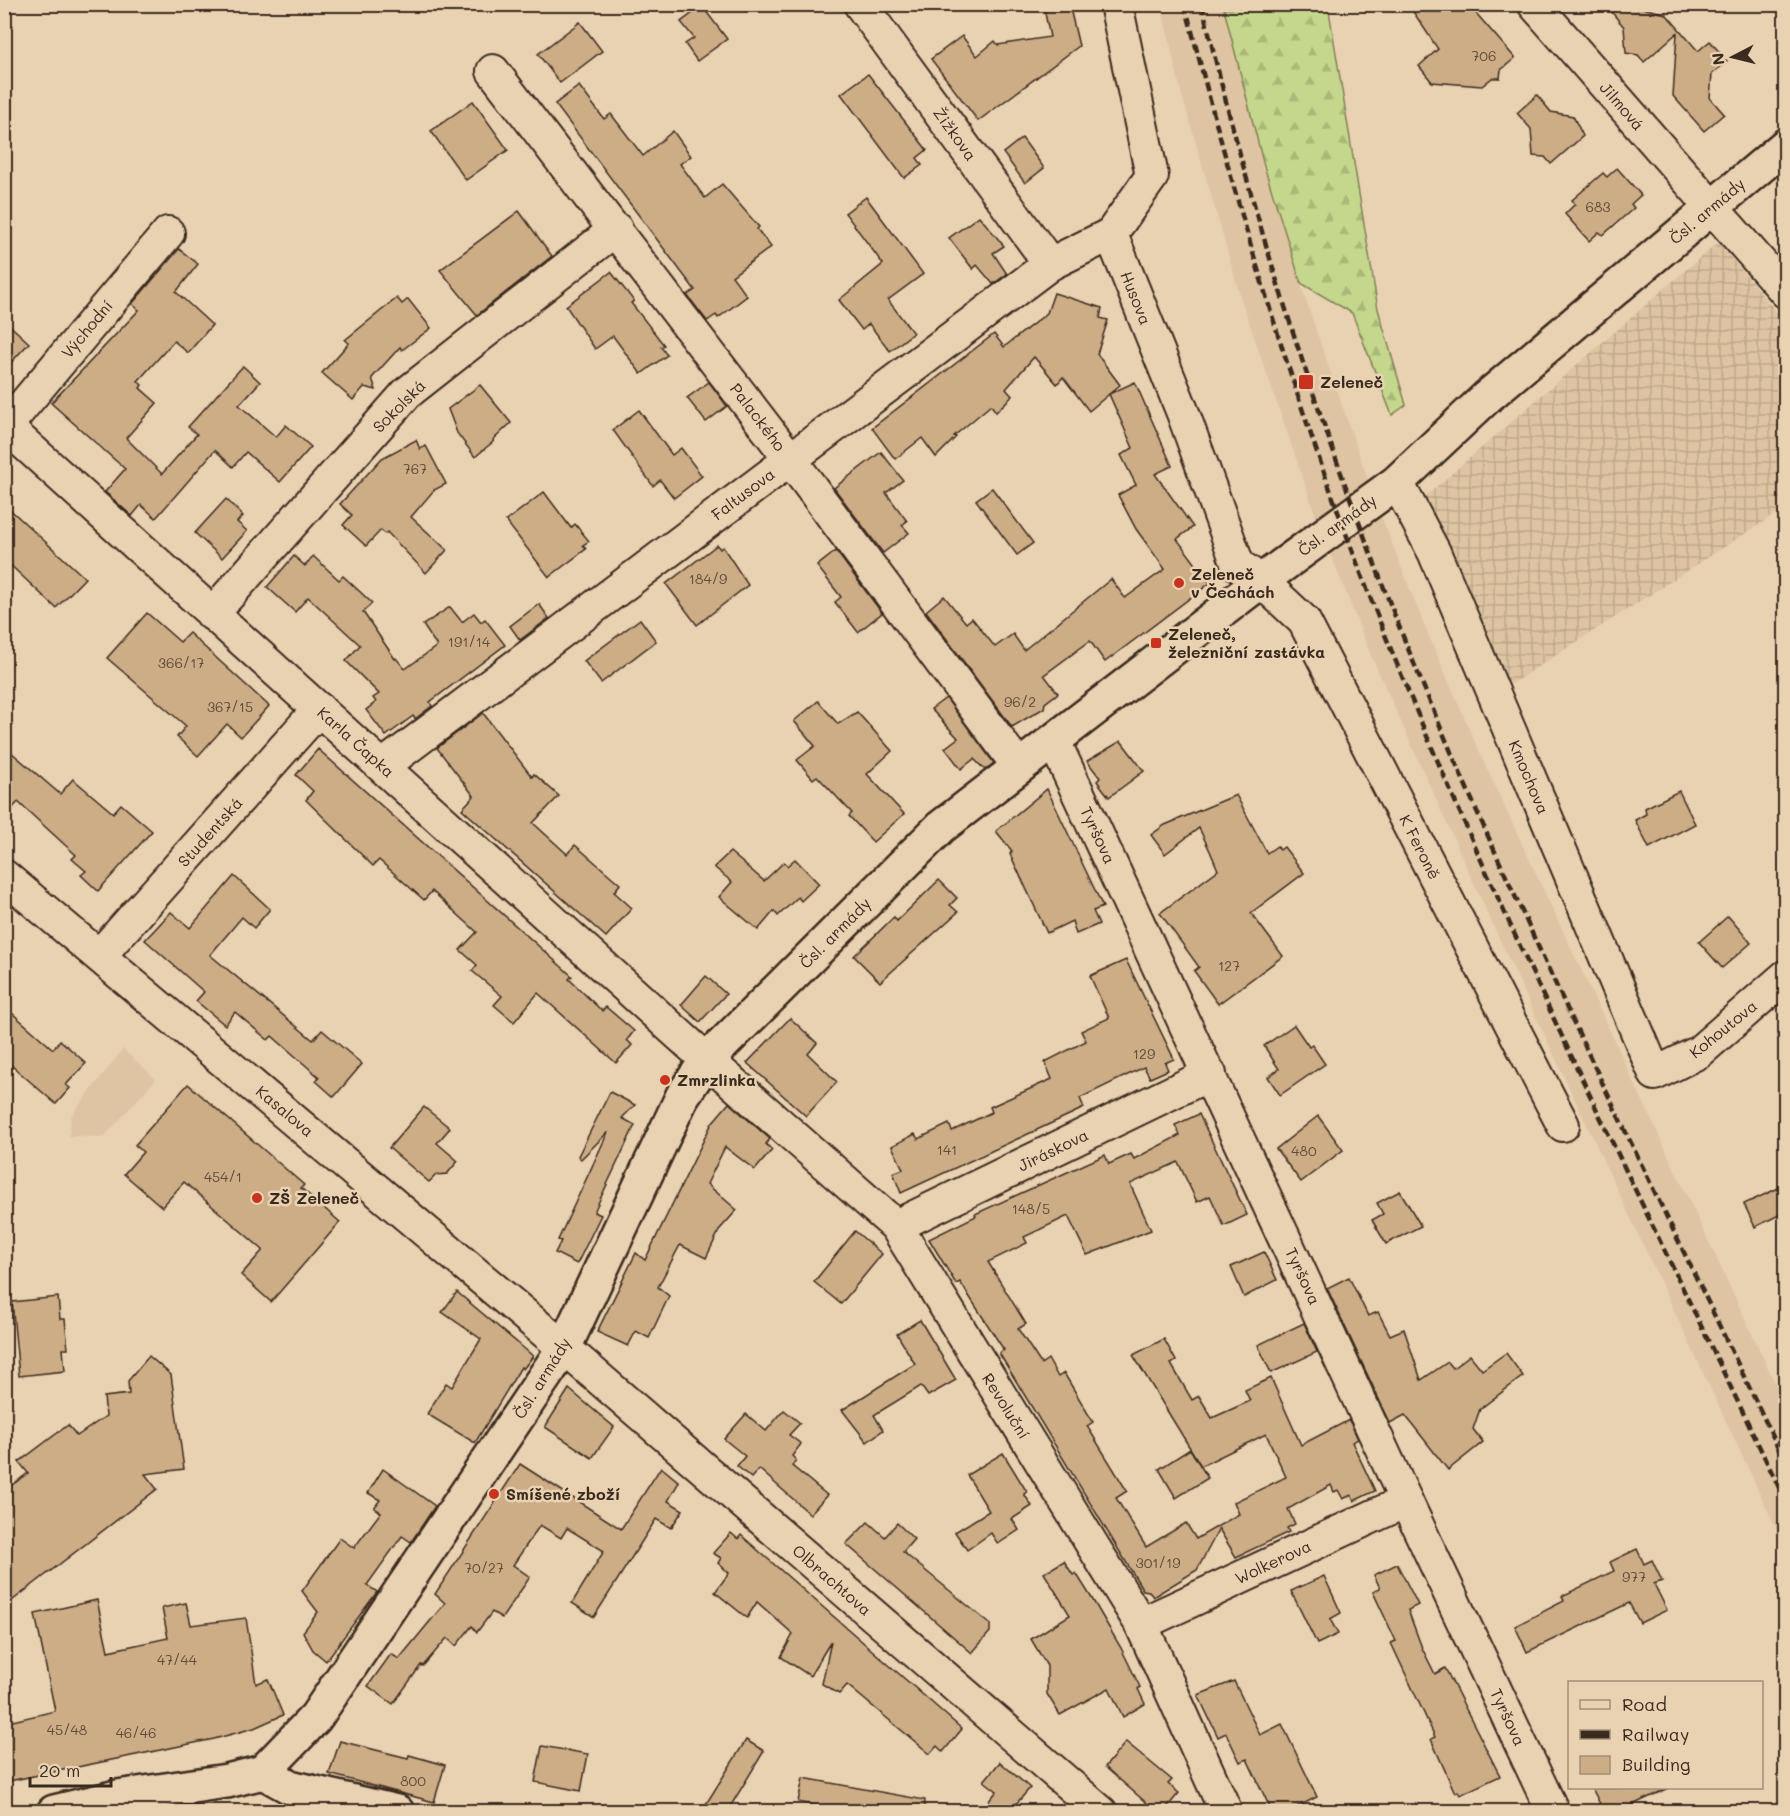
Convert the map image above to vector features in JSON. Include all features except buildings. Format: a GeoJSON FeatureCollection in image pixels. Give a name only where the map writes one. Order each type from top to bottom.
{"type":"FeatureCollection","features":[{"type":"Feature","properties":{"kind":"street","name":"Žižkova"},"geometry":{"type":"LineString","coordinates":[[860,4],[1050,264]]}},
{"type":"Feature","properties":{"kind":"street"},"geometry":{"type":"LineString","coordinates":[[1111,234],[1152,176],[1116,4]]}},
{"type":"Feature","properties":{"kind":"street","name":"Jilmová"},"geometry":{"type":"LineString","coordinates":[[1534,4],[1785,292]]}},
{"type":"Feature","properties":{"kind":"street","name":"Palackého"},"geometry":{"type":"LineString","coordinates":[[493,71],[790,459],[1019,767]]}},
{"type":"Feature","properties":{"kind":"street","name":"Čsl. armády"},"geometry":{"type":"LineString","coordinates":[[263,1772],[316,1717],[564,1348],[682,1095],[707,1060],[941,827],[1261,582],[1397,482],[1487,397],[1785,145]]}},
{"type":"Feature","properties":{"kind":"street","name":"Sokolská"},"geometry":{"type":"LineString","coordinates":[[212,614],[407,393],[616,229]]}},
{"type":"Feature","properties":{"kind":"street","name":"Východní"},"geometry":{"type":"LineString","coordinates":[[5,426],[168,233]]}},
{"type":"Feature","properties":{"kind":"street","name":"Faltusova"},"geometry":{"type":"LineString","coordinates":[[383,766],[1050,264],[1111,234]]}},
{"type":"Feature","properties":{"kind":"street","name":"Husova"},"geometry":{"type":"LineString","coordinates":[[1111,234],[1183,413],[1238,565],[1261,582]]}},
{"type":"Feature","properties":{"kind":"street","name":"Karla Čapka"},"geometry":{"type":"LineString","coordinates":[[5,426],[707,1060]]}},
{"type":"Feature","properties":{"kind":"street","name":"Kmochova"},"geometry":{"type":"LineString","coordinates":[[1397,482],[1434,552],[1655,1074]]}},
{"type":"Feature","properties":{"kind":"street","name":"K Feroně"},"geometry":{"type":"LineString","coordinates":[[1261,582],[1304,621],[1563,1125]]}},
{"type":"Feature","properties":{"kind":"street","name":"Studentská"},"geometry":{"type":"LineString","coordinates":[[100,955],[320,709]]}},
{"type":"Feature","properties":{"kind":"street","name":"Tyršova"},"geometry":{"type":"LineString","coordinates":[[1054,741],[1406,1501],[1553,1812]]}},
{"type":"Feature","properties":{"kind":"street","name":"Kasalova"},"geometry":{"type":"LineString","coordinates":[[4,876],[564,1348]]}},
{"type":"Feature","properties":{"kind":"street","name":"Kohoutova"},"geometry":{"type":"LineString","coordinates":[[1655,1074],[1699,1052],[1785,976]]}},
{"type":"Feature","properties":{"kind":"street","name":"Revoluční"},"geometry":{"type":"LineString","coordinates":[[707,1060],[896,1226],[1141,1624],[1220,1810]]}},
{"type":"Feature","properties":{"kind":"street","name":"Jiráskova"},"geometry":{"type":"LineString","coordinates":[[896,1226],[1210,1074]]}},
{"type":"Feature","properties":{"kind":"street","name":"Olbrachtova"},"geometry":{"type":"LineString","coordinates":[[564,1348],[1101,1812]]}},
{"type":"Feature","properties":{"kind":"street","name":"Wolkerova"},"geometry":{"type":"LineString","coordinates":[[1141,1624],[1406,1501]]}},
{"type":"Feature","properties":{"kind":"street"},"geometry":{"type":"LineString","coordinates":[[54,1812],[117,1797],[227,1781],[263,1772],[290,1787],[346,1807],[397,1812]]}},
{"type":"Feature","properties":{"kind":"shaded area"},"geometry":{"type":"Polygon","coordinates":[[[1161,5],[1223,5],[1264,166],[1308,307],[1376,503],[1425,627],[1485,765],[1785,1404],[1785,1547],[1490,919],[1369,651],[1319,525],[1242,302],[1181,92],[1161,5]]]}},
{"type":"Feature","properties":{"kind":"shaded area"},"geometry":{"type":"Polygon","coordinates":[[[1718,242],[1785,322],[1785,508],[1505,688],[1418,503],[1718,242]]]}},
{"type":"Feature","properties":{"kind":"shaded area"},"geometry":{"type":"Polygon","coordinates":[[[123,1049],[156,1079],[104,1137],[69,1136],[71,1116],[123,1049]]]}},
{"type":"Feature","properties":{"kind":"green space"},"geometry":{"type":"Polygon","coordinates":[[[1223,5],[1328,5],[1378,309],[1406,405],[1392,415],[1352,313],[1301,283],[1264,166],[1223,5]]]}},
{"type":"Feature","properties":{"kind":"railway"},"geometry":{"type":"LineString","coordinates":[[1185,4],[1230,173],[1280,341],[1336,506],[1399,669],[1490,880],[1538,984],[1786,1502]]}},
{"type":"Feature","properties":{"kind":"railway"},"geometry":{"type":"LineString","coordinates":[[1202,4],[1227,104],[1283,302],[1386,594],[1465,784],[1542,955],[1786,1464]]}},
{"type":"Feature","properties":{"kind":"place","name":"Zeleneč"},"geometry":{"type":"Point","coordinates":[1306,382]}},
{"type":"Feature","properties":{"kind":"place","name":"Zeleneč v Čechách"},"geometry":{"type":"Point","coordinates":[1179,583]}},
{"type":"Feature","properties":{"kind":"place","name":"Zeleneč, železniční zastávka"},"geometry":{"type":"Point","coordinates":[1156,643]}},
{"type":"Feature","properties":{"kind":"place","name":"Zmrzlinka"},"geometry":{"type":"Point","coordinates":[665,1080]}},
{"type":"Feature","properties":{"kind":"place","name":"ZŠ Zeleneč"},"geometry":{"type":"Point","coordinates":[257,1198]}},
{"type":"Feature","properties":{"kind":"place","name":"Smíšené zboží"},"geometry":{"type":"Point","coordinates":[494,1494]}}]}
